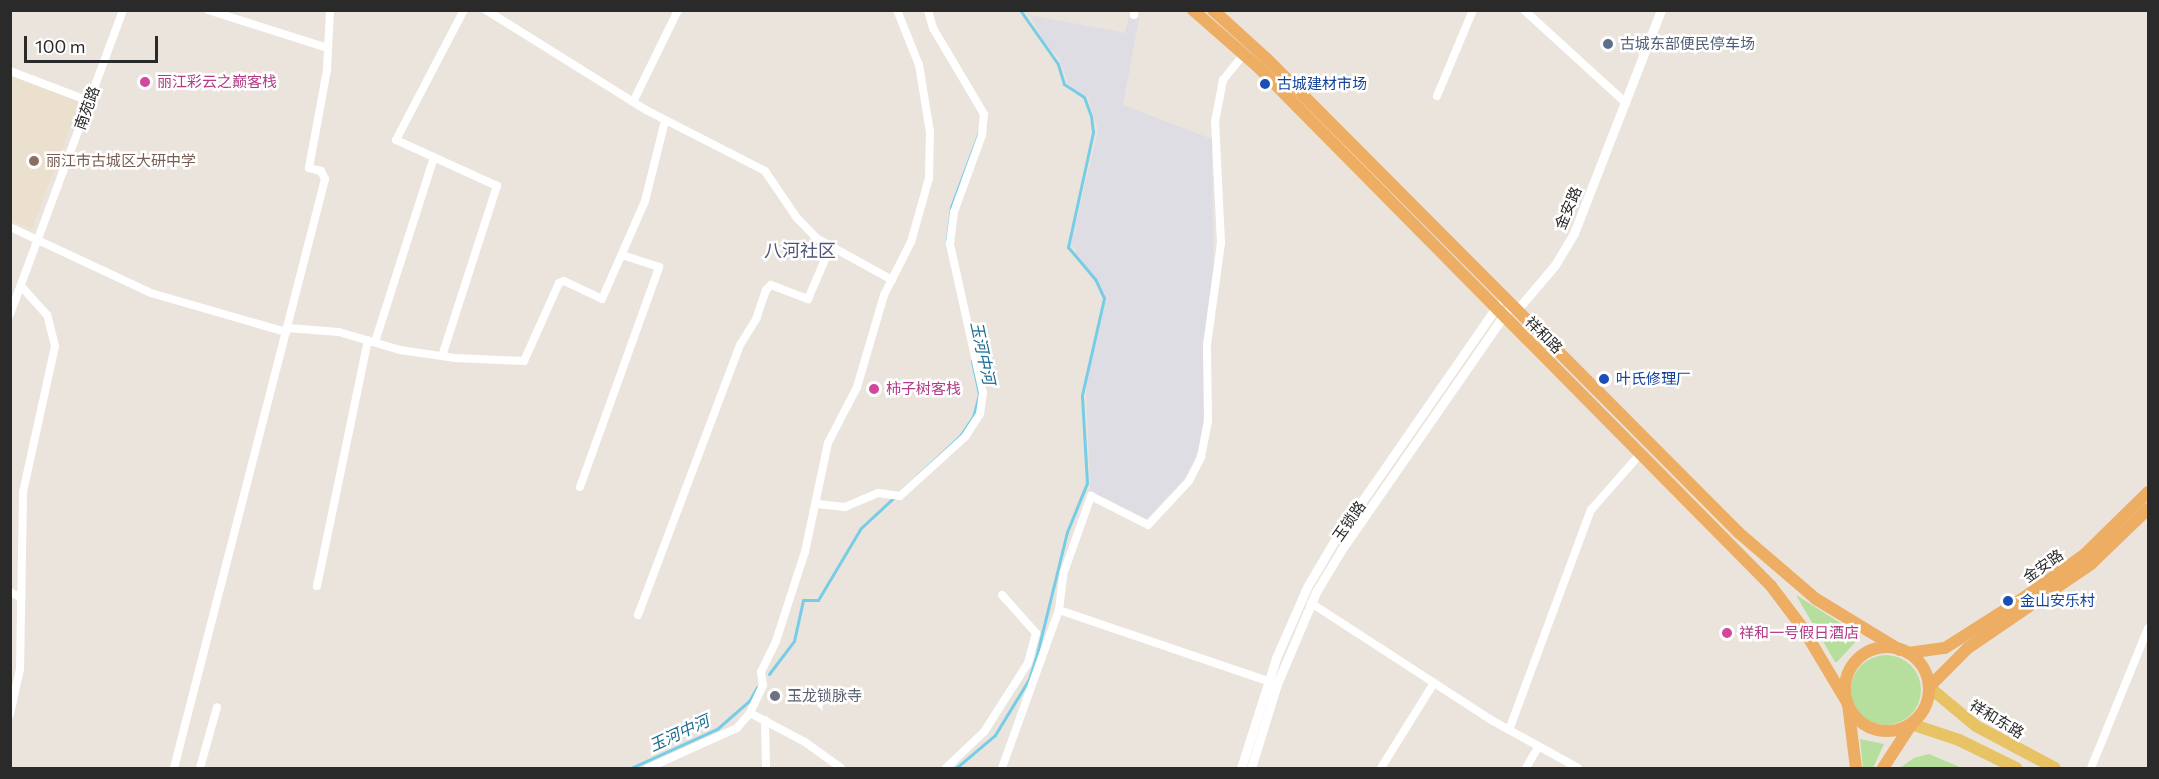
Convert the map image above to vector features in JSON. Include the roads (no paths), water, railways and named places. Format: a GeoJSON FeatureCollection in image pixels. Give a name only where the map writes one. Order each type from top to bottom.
{"type":"FeatureCollection","features":[{"type":"Feature","properties":{"kind":"highway","name":"祥和路"},"geometry":{"type":"LineString","coordinates":[[1193,10],[1244,54],[1765,557],[1836,613],[1904,651]]}},
{"type":"Feature","properties":{"kind":"highway","name":"祥和路"},"geometry":{"type":"LineString","coordinates":[[1213,10],[1266,58],[1782,600],[1848,704]]}},
{"type":"Feature","properties":{"kind":"highway","name":"金安路"},"geometry":{"type":"LineString","coordinates":[[1904,651],[1945,648],[2019,601],[2084,555],[2148,492]]}},
{"type":"Feature","properties":{"kind":"highway","name":"金安路"},"geometry":{"type":"LineString","coordinates":[[1929,687],[1968,648],[2091,564],[2148,509]]}},
{"type":"Feature","properties":{"kind":"highway"},"geometry":{"type":"LineString","coordinates":[[1856,768],[1846,681],[1857,660],[1877,649],[1904,651],[1924,669],[1929,687],[1926,707],[1911,724],[1883,768]]}},
{"type":"Feature","properties":{"kind":"highway"},"geometry":{"type":"LineString","coordinates":[[1848,704],[1856,717],[1875,730],[1890,731],[1911,724]]}},
{"type":"Feature","properties":{"kind":"main road","name":"祥和东路"},"geometry":{"type":"LineString","coordinates":[[1929,687],[1976,726],[2055,768]]}},
{"type":"Feature","properties":{"kind":"main road"},"geometry":{"type":"LineString","coordinates":[[1911,724],[1959,740],[2016,768]]}},
{"type":"Feature","properties":{"kind":"street","name":"南苑路"},"geometry":{"type":"LineString","coordinates":[[10,314],[22,287],[123,10]]}},
{"type":"Feature","properties":{"kind":"street"},"geometry":{"type":"LineString","coordinates":[[208,10],[328,48]]}},
{"type":"Feature","properties":{"kind":"street"},"geometry":{"type":"LineString","coordinates":[[174,768],[325,179],[321,171],[309,168],[328,48],[330,10]]}},
{"type":"Feature","properties":{"kind":"street"},"geometry":{"type":"LineString","coordinates":[[442,356],[497,186],[396,140],[464,10]]}},
{"type":"Feature","properties":{"kind":"street"},"geometry":{"type":"LineString","coordinates":[[486,10],[665,121],[765,171],[797,218],[830,248],[892,280]]}},
{"type":"Feature","properties":{"kind":"street"},"geometry":{"type":"LineString","coordinates":[[633,102],[678,10]]}},
{"type":"Feature","properties":{"kind":"street"},"geometry":{"type":"LineString","coordinates":[[648,768],[737,728],[750,713],[763,685],[760,672],[786,613],[817,504],[828,443],[856,387],[892,280],[919,214],[929,177],[930,150],[923,80],[897,10]]}},
{"type":"Feature","properties":{"kind":"street"},"geometry":{"type":"LineString","coordinates":[[817,504],[845,507],[878,493],[900,496],[965,437],[980,414],[983,393],[950,244],[954,212],[982,135],[984,114],[933,28],[928,10]]}},
{"type":"Feature","properties":{"kind":"street"},"geometry":{"type":"LineString","coordinates":[[1437,96],[1473,10]]}},
{"type":"Feature","properties":{"kind":"street"},"geometry":{"type":"LineString","coordinates":[[1524,10],[1626,103]]}},
{"type":"Feature","properties":{"kind":"street","name":"金安路"},"geometry":{"type":"LineString","coordinates":[[1506,308],[1568,245],[1661,10]]}},
{"type":"Feature","properties":{"kind":"street"},"geometry":{"type":"LineString","coordinates":[[1002,768],[1059,610],[1064,572],[1091,496],[1148,525],[1189,481],[1201,457],[1208,421],[1207,345],[1221,243],[1215,122],[1223,80],[1244,54]]}},
{"type":"Feature","properties":{"kind":"street"},"geometry":{"type":"LineString","coordinates":[[10,71],[89,101]]}},
{"type":"Feature","properties":{"kind":"street"},"geometry":{"type":"LineString","coordinates":[[10,227],[151,294],[286,330],[339,332],[442,356],[524,361],[556,285],[564,281],[602,299],[645,201],[665,121]]}},
{"type":"Feature","properties":{"kind":"street"},"geometry":{"type":"LineString","coordinates":[[317,586],[372,341],[434,157]]}},
{"type":"Feature","properties":{"kind":"street"},"geometry":{"type":"LineString","coordinates":[[638,615],[740,345],[756,319],[766,290],[771,285],[808,299],[830,248]]}},
{"type":"Feature","properties":{"kind":"street"},"geometry":{"type":"LineString","coordinates":[[580,487],[659,267],[623,255]]}},
{"type":"Feature","properties":{"kind":"street"},"geometry":{"type":"LineString","coordinates":[[10,714],[20,669],[23,492],[55,346],[48,315],[22,287]]}},
{"type":"Feature","properties":{"kind":"street","name":"玉锁路"},"geometry":{"type":"LineString","coordinates":[[1251,768],[1277,684],[1311,603],[1342,549],[1506,308]]}},
{"type":"Feature","properties":{"kind":"street","name":"玉锁路"},"geometry":{"type":"LineString","coordinates":[[1241,768],[1267,681],[1296,610],[1333,543],[1506,308]]}},
{"type":"Feature","properties":{"kind":"street"},"geometry":{"type":"LineString","coordinates":[[1509,730],[1591,510],[1641,453]]}},
{"type":"Feature","properties":{"kind":"street"},"geometry":{"type":"LineString","coordinates":[[10,592],[22,598]]}},
{"type":"Feature","properties":{"kind":"street"},"geometry":{"type":"LineString","coordinates":[[946,768],[984,732],[1028,663],[1036,633],[1002,595]]}},
{"type":"Feature","properties":{"kind":"street"},"geometry":{"type":"LineString","coordinates":[[1311,603],[1509,730],[1578,768]]}},
{"type":"Feature","properties":{"kind":"street"},"geometry":{"type":"LineString","coordinates":[[1059,610],[1267,681]]}},
{"type":"Feature","properties":{"kind":"street"},"geometry":{"type":"LineString","coordinates":[[2091,768],[2148,628]]}},
{"type":"Feature","properties":{"kind":"street"},"geometry":{"type":"LineString","coordinates":[[1381,768],[1434,683]]}},
{"type":"Feature","properties":{"kind":"street"},"geometry":{"type":"LineString","coordinates":[[200,768],[217,707]]}},
{"type":"Feature","properties":{"kind":"street"},"geometry":{"type":"LineString","coordinates":[[750,713],[806,742],[841,768]]}},
{"type":"Feature","properties":{"kind":"street"},"geometry":{"type":"LineString","coordinates":[[765,720],[766,768]]}},
{"type":"Feature","properties":{"kind":"street"},"geometry":{"type":"LineString","coordinates":[[1526,768],[1538,747]]}},
{"type":"Feature","properties":{"kind":"waterway"},"geometry":{"type":"LineString","coordinates":[[956,768],[995,735],[1029,679],[1036,658],[1067,532],[1087,483],[1082,395],[1104,298],[1095,279],[1068,247],[1093,132],[1091,116],[1084,97],[1064,84],[1058,64],[1020,10]]}},
{"type":"Feature","properties":{"kind":"waterway","name":"玉河中河"},"geometry":{"type":"LineString","coordinates":[[947,240],[951,207],[980,130]]}},
{"type":"Feature","properties":{"kind":"waterway","name":"玉河中河"},"geometry":{"type":"LineString","coordinates":[[769,674],[794,641],[803,600],[818,600],[861,528],[960,436],[973,417],[979,394],[972,361]]}},
{"type":"Feature","properties":{"kind":"waterway","name":"玉河中河"},"geometry":{"type":"LineString","coordinates":[[631,768],[717,729],[749,701],[757,687]]}},
{"type":"Feature","properties":{"kind":"place","name":"古城东部便民停车场"},"geometry":{"type":"Point","coordinates":[1608,44]}},
{"type":"Feature","properties":{"kind":"place","name":"丽江彩云之巅客栈"},"geometry":{"type":"Point","coordinates":[145,82]}},
{"type":"Feature","properties":{"kind":"place","name":"古城建材市场"},"geometry":{"type":"Point","coordinates":[1265,84]}},
{"type":"Feature","properties":{"kind":"place","name":"丽江市古城区大研中学"},"geometry":{"type":"Point","coordinates":[34,161]}},
{"type":"Feature","properties":{"kind":"place","name":"叶氏修理厂"},"geometry":{"type":"Point","coordinates":[1604,379]}},
{"type":"Feature","properties":{"kind":"place","name":"柿子树客栈"},"geometry":{"type":"Point","coordinates":[874,389]}},
{"type":"Feature","properties":{"kind":"place","name":"金山安乐村"},"geometry":{"type":"Point","coordinates":[2008,601]}},
{"type":"Feature","properties":{"kind":"place","name":"祥和一号假日酒店"},"geometry":{"type":"Point","coordinates":[1727,633]}},
{"type":"Feature","properties":{"kind":"place","name":"玉龙锁脉寺"},"geometry":{"type":"Point","coordinates":[775,696]}},
{"type":"Feature","properties":{"kind":"district","name":"八河社区"},"geometry":{"type":"Point","coordinates":[800,250]}}]}
